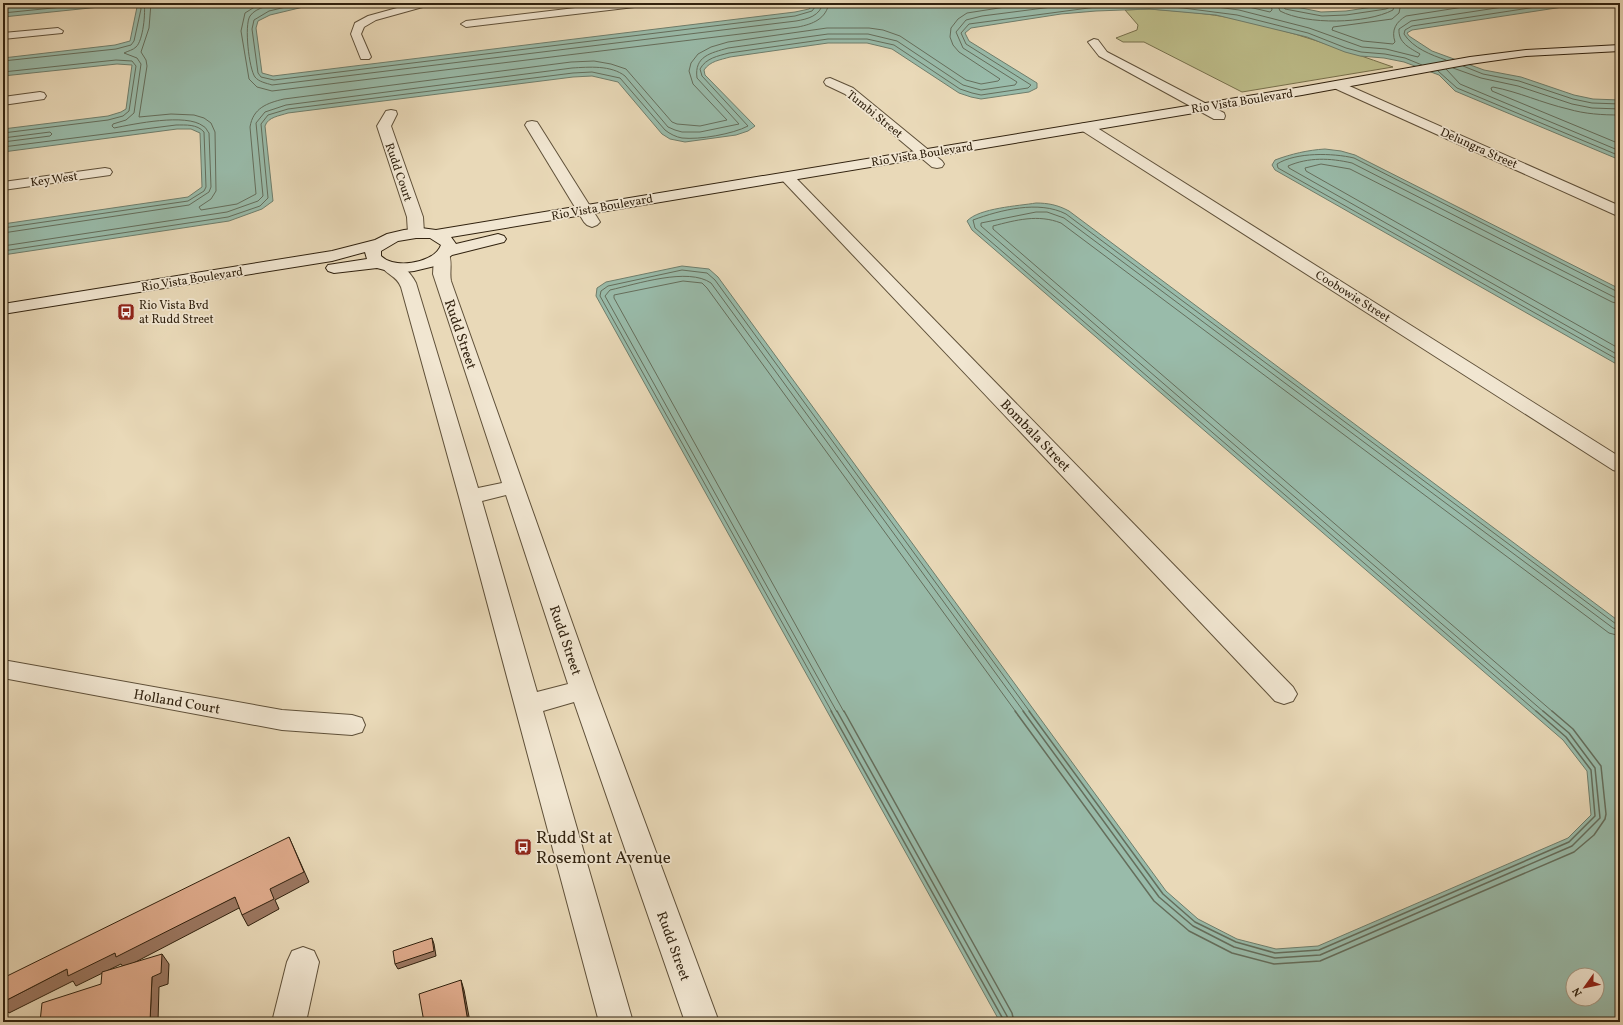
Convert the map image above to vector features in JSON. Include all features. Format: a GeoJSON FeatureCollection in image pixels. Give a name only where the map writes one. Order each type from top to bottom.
{"type":"FeatureCollection","features":[{"type":"Feature","properties":{"kind":"street"},"geometry":{"type":"LineString","coordinates":[[365,57],[356,34],[359,25],[372,18],[426,3]]}},
{"type":"Feature","properties":{"kind":"street"},"geometry":{"type":"LineString","coordinates":[[466,24],[643,3]]}},
{"type":"Feature","properties":{"kind":"street"},"geometry":{"type":"LineString","coordinates":[[3,36],[58,30]]}},
{"type":"Feature","properties":{"kind":"street","name":"Rio Vista Boulevard"},"geometry":{"type":"LineString","coordinates":[[793,182],[924,154],[1203,108],[1366,78],[1546,51],[1561,47],[1620,38]]}},
{"type":"Feature","properties":{"kind":"street"},"geometry":{"type":"LineString","coordinates":[[1094,42],[1104,54],[1219,116]]}},
{"type":"Feature","properties":{"kind":"street","name":"Rio Vista Boulevard"},"geometry":{"type":"LineString","coordinates":[[1546,51],[1588,51],[1620,48]]}},
{"type":"Feature","properties":{"kind":"street","name":"Rio Vista Boulevard"},"geometry":{"type":"LineString","coordinates":[[3,322],[298,272],[384,265],[418,265],[443,247],[589,216],[793,182],[937,164],[1219,116],[1355,92],[1382,84],[1407,72]]}},
{"type":"Feature","properties":{"kind":"street","name":"Tumbi Street"},"geometry":{"type":"LineString","coordinates":[[830,82],[849,91],[937,164]]}},
{"type":"Feature","properties":{"kind":"street","name":"Delungra Street"},"geometry":{"type":"LineString","coordinates":[[1338,84],[1620,212]]}},
{"type":"Feature","properties":{"kind":"street"},"geometry":{"type":"LineString","coordinates":[[3,101],[40,96]]}},
{"type":"Feature","properties":{"kind":"street","name":"Rudd Court"},"geometry":{"type":"LineString","coordinates":[[391,114],[384,126],[415,217],[416,233]]}},
{"type":"Feature","properties":{"kind":"street"},"geometry":{"type":"LineString","coordinates":[[532,125],[589,216]]}},
{"type":"Feature","properties":{"kind":"street","name":"Coobowie Street"},"geometry":{"type":"LineString","coordinates":[[1086,127],[1620,466]]}},
{"type":"Feature","properties":{"kind":"street","name":"Key West"},"geometry":{"type":"LineString","coordinates":[[3,186],[105,172]]}},
{"type":"Feature","properties":{"kind":"street","name":"Bombala Street"},"geometry":{"type":"LineString","coordinates":[[793,182],[1284,694]]}},
{"type":"Feature","properties":{"kind":"street","name":"Rio Vista Boulevard"},"geometry":{"type":"LineString","coordinates":[[3,310],[332,256],[379,244],[392,238],[416,233],[443,247],[505,237],[589,216]]}},
{"type":"Feature","properties":{"kind":"street"},"geometry":{"type":"LineString","coordinates":[[379,244],[373,250],[373,257],[384,265],[399,271],[406,279],[409,287],[470,497],[616,1022]]}},
{"type":"Feature","properties":{"kind":"street","name":"Rudd Street"},"geometry":{"type":"LineString","coordinates":[[443,247],[441,274],[443,281],[583,690],[702,1022]]}},
{"type":"Feature","properties":{"kind":"street"},"geometry":{"type":"LineString","coordinates":[[470,497],[513,487]]}},
{"type":"Feature","properties":{"kind":"street","name":"Holland Court"},"geometry":{"type":"LineString","coordinates":[[3,669],[282,720],[352,725]]}},
{"type":"Feature","properties":{"kind":"street"},"geometry":{"type":"LineString","coordinates":[[528,705],[583,690]]}},
{"type":"Feature","properties":{"kind":"street"},"geometry":{"type":"LineString","coordinates":[[289,1022],[303,962]]}},
{"type":"Feature","properties":{"kind":"green space"},"geometry":{"type":"Polygon","coordinates":[[[1149,9],[1215,15],[1256,23],[1315,40],[1393,67],[1242,92],[1144,42],[1123,42],[1116,38],[1137,30],[1138,25],[1125,10],[1149,9]]]}},
{"type":"Feature","properties":{"kind":"water"},"geometry":{"type":"Polygon","coordinates":[[[3,3],[320,3],[270,15],[258,21],[256,28],[262,73],[273,76],[795,12],[809,9],[816,3],[1277,3],[1321,12],[1346,11],[1399,3],[1589,3],[1412,30],[1407,33],[1409,36],[1432,51],[1484,70],[1521,77],[1574,95],[1593,99],[1620,100],[1620,160],[1455,91],[1439,75],[1404,62],[1384,58],[1360,56],[1345,52],[1307,37],[1216,15],[1149,9],[1096,11],[1061,14],[971,28],[965,33],[969,41],[1037,83],[1037,88],[1029,92],[981,99],[959,93],[892,49],[867,43],[828,43],[730,57],[719,60],[706,67],[704,70],[705,75],[755,126],[748,131],[736,135],[685,142],[670,139],[662,134],[618,82],[592,76],[573,77],[288,113],[271,119],[265,126],[273,201],[262,209],[229,221],[3,255],[3,224],[188,197],[202,187],[200,133],[191,129],[177,129],[3,152],[3,129],[108,116],[126,109],[132,65],[117,64],[3,76],[3,58],[115,45],[130,41],[137,7],[119,5],[3,17],[3,3]]]}},
{"type":"Feature","properties":{"kind":"water"},"geometry":{"type":"Polygon","coordinates":[[[1325,149],[1355,155],[1620,289],[1620,366],[1275,170],[1272,165],[1275,160],[1287,156],[1306,151],[1325,149]]]}},
{"type":"Feature","properties":{"kind":"water"},"geometry":{"type":"Polygon","coordinates":[[[1036,203],[1049,204],[1069,211],[1620,622],[1620,1022],[1000,1022],[596,296],[597,288],[606,282],[682,266],[709,269],[718,277],[1166,891],[1198,919],[1237,939],[1276,949],[1318,946],[1568,838],[1591,815],[1587,771],[1563,740],[972,230],[967,221],[980,213],[989,210],[1036,203]]]}},
{"type":"Feature","properties":{"kind":"building"},"geometry":{"type":"Polygon","coordinates":[[[289,837],[304,872],[270,889],[274,899],[242,915],[235,897],[116,957],[115,953],[68,976],[67,969],[3,1002],[3,978],[289,837]]]}},
{"type":"Feature","properties":{"kind":"building"},"geometry":{"type":"Polygon","coordinates":[[[432,938],[434,951],[395,964],[393,951],[432,938]]]}},
{"type":"Feature","properties":{"kind":"building"},"geometry":{"type":"Polygon","coordinates":[[[162,954],[161,973],[152,977],[150,1022],[40,1022],[42,1003],[101,984],[102,972],[162,954]]]}},
{"type":"Feature","properties":{"kind":"building"},"geometry":{"type":"Polygon","coordinates":[[[461,980],[468,1022],[424,1022],[419,994],[461,980]]]}},
{"type":"Feature","properties":{"kind":"place","name":"Rio Vista Bvd at Rudd Street"},"geometry":{"type":"Point","coordinates":[126,312]}},
{"type":"Feature","properties":{"kind":"place","name":"Rudd St at Rosemont Avenue"},"geometry":{"type":"Point","coordinates":[523,847]}}]}
